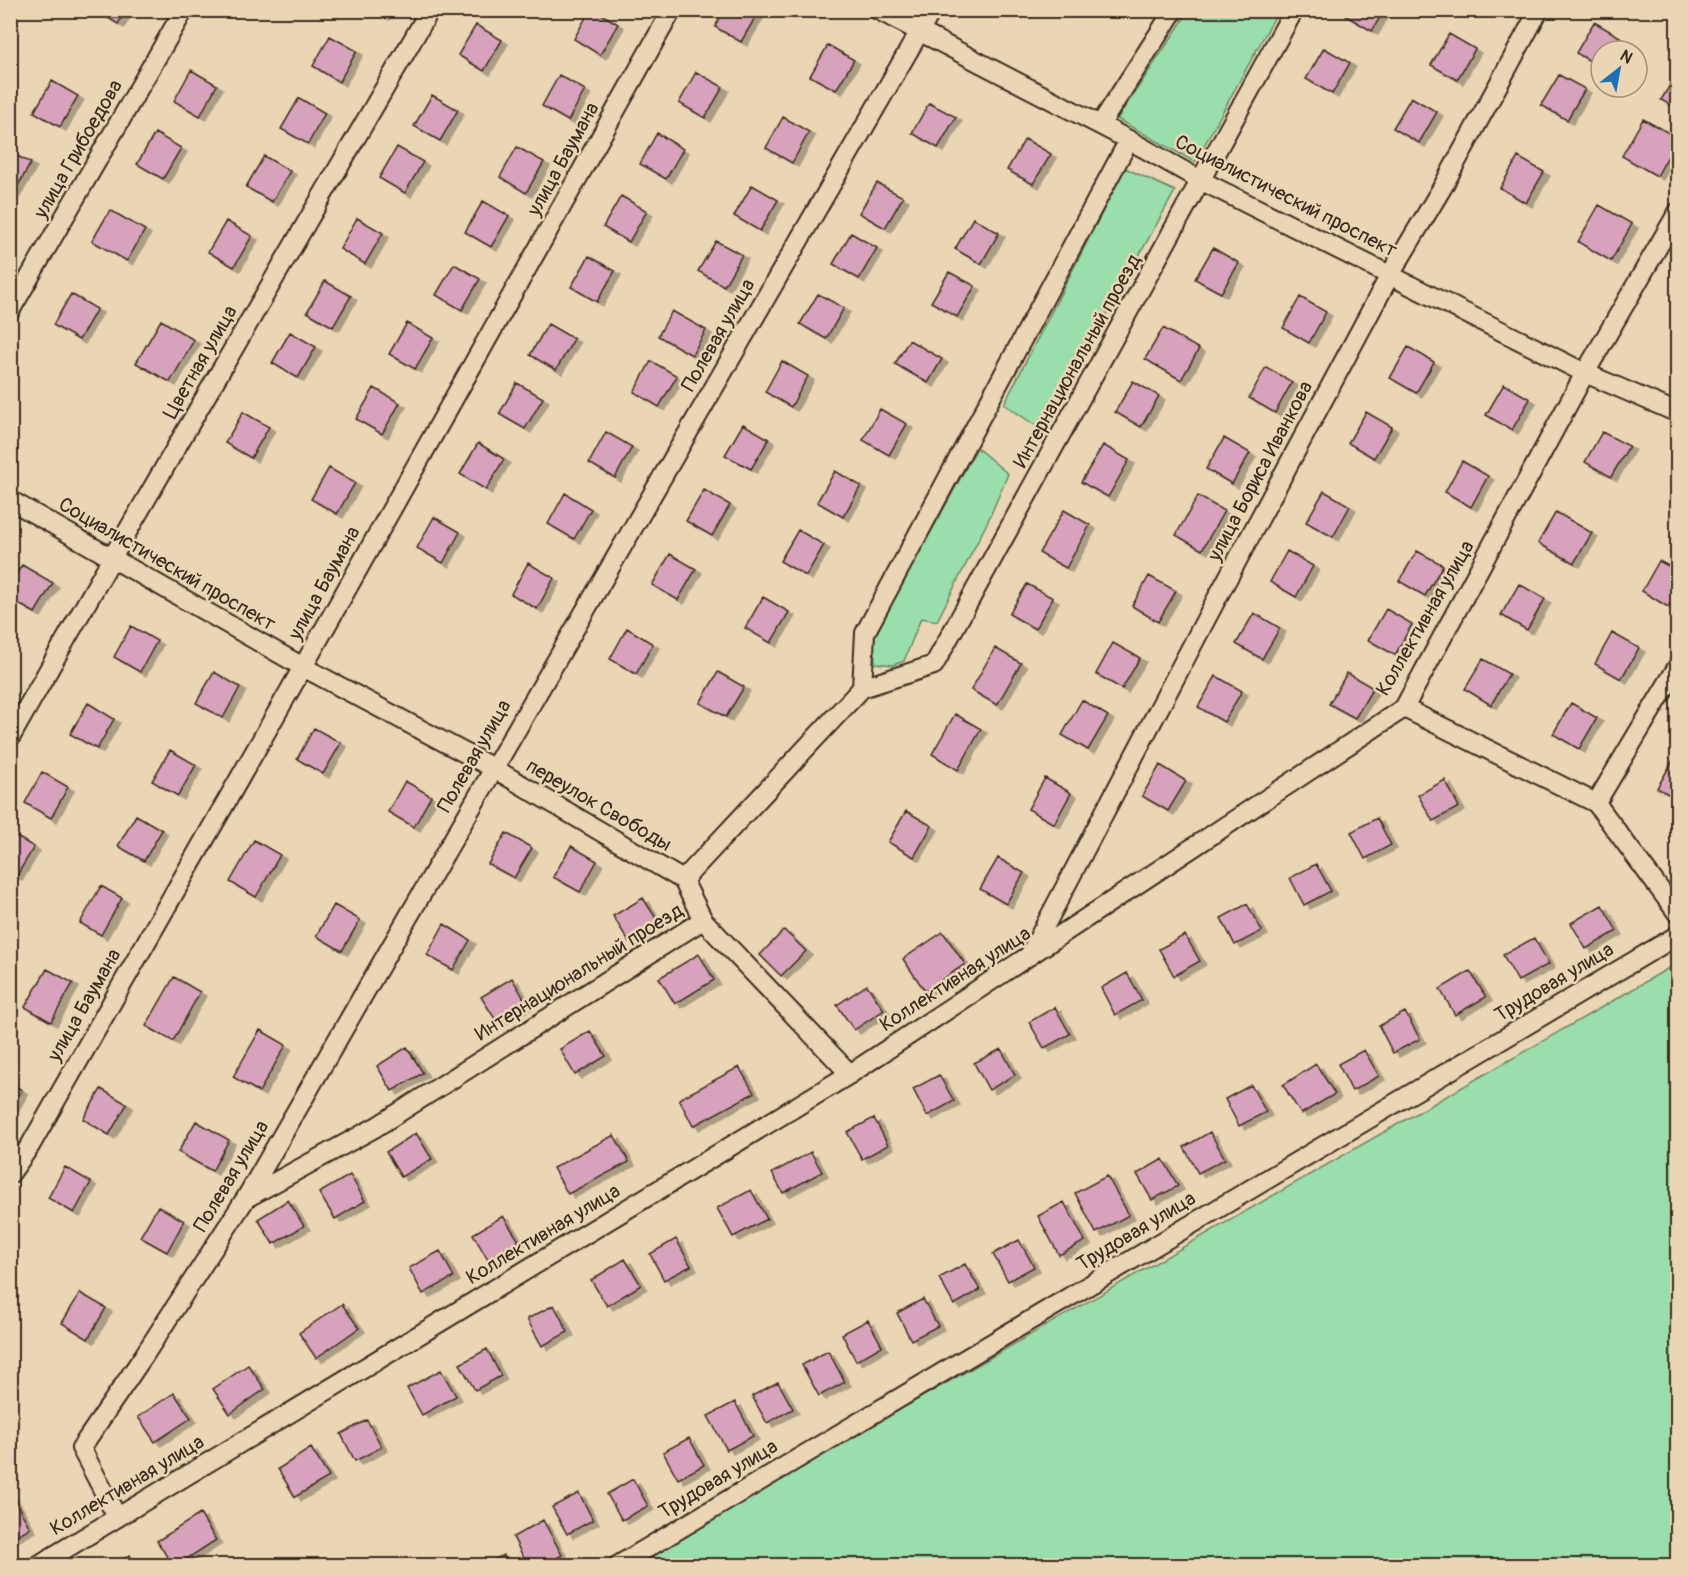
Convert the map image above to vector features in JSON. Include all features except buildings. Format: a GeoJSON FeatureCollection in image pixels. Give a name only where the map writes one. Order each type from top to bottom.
{"type":"FeatureCollection","features":[{"type":"Feature","properties":{"kind":"street","name":"улица Грибоедова"},"geometry":{"type":"LineString","coordinates":[[10,311],[184,10]]}},
{"type":"Feature","properties":{"kind":"street","name":"Цветная улица"},"geometry":{"type":"LineString","coordinates":[[10,738],[430,10]]}},
{"type":"Feature","properties":{"kind":"street","name":"улица Баумана"},"geometry":{"type":"LineString","coordinates":[[10,1174],[36,1135],[303,668],[672,10]]}},
{"type":"Feature","properties":{"kind":"street","name":"Социалистический проспект"},"geometry":{"type":"LineString","coordinates":[[878,10],[1129,140],[1202,181],[1585,373],[1677,412]]}},
{"type":"Feature","properties":{"kind":"street","name":"Полевая улица"},"geometry":{"type":"LineString","coordinates":[[117,1517],[81,1448],[246,1198],[932,10]]}},
{"type":"Feature","properties":{"kind":"street"},"geometry":{"type":"LineString","coordinates":[[1100,126],[1174,10]]}},
{"type":"Feature","properties":{"kind":"street","name":"Интернациональный проезд"},"geometry":{"type":"LineString","coordinates":[[246,1198],[376,1127],[703,920],[683,880],[862,688],[934,664],[1202,181],[1294,10]]}},
{"type":"Feature","properties":{"kind":"street","name":"улица Бориса Иванкова"},"geometry":{"type":"LineString","coordinates":[[1029,958],[1216,600],[1390,275],[1442,188],[1539,10]]}},
{"type":"Feature","properties":{"kind":"street"},"geometry":{"type":"LineString","coordinates":[[862,688],[865,633],[1129,140]]}},
{"type":"Feature","properties":{"kind":"street","name":"Коллективная улица"},"geometry":{"type":"LineString","coordinates":[[37,1566],[850,1074],[1029,958],[1404,708],[1585,373],[1677,212]]}},
{"type":"Feature","properties":{"kind":"street","name":"Социалистический проспект"},"geometry":{"type":"LineString","coordinates":[[10,500],[303,668],[493,768]]}},
{"type":"Feature","properties":{"kind":"street"},"geometry":{"type":"LineString","coordinates":[[1596,802],[1677,666]]}},
{"type":"Feature","properties":{"kind":"street"},"geometry":{"type":"LineString","coordinates":[[1404,708],[1596,802],[1677,914]]}},
{"type":"Feature","properties":{"kind":"street","name":"переулок Свободы"},"geometry":{"type":"LineString","coordinates":[[493,768],[683,880]]}},
{"type":"Feature","properties":{"kind":"street"},"geometry":{"type":"LineString","coordinates":[[703,920],[850,1074]]}},
{"type":"Feature","properties":{"kind":"street","name":"Трудовая улица"},"geometry":{"type":"LineString","coordinates":[[617,1566],[1677,935]]}},
{"type":"Feature","properties":{"kind":"green space"},"geometry":{"type":"Polygon","coordinates":[[[1189,11],[1278,11],[1195,162],[1117,119],[1189,11]]]}},
{"type":"Feature","properties":{"kind":"green space"},"geometry":{"type":"Polygon","coordinates":[[[1125,168],[1175,191],[1042,430],[1004,404],[1125,168]]]}},
{"type":"Feature","properties":{"kind":"green space"},"geometry":{"type":"Polygon","coordinates":[[[977,448],[1008,474],[988,521],[937,621],[921,618],[904,661],[893,665],[875,663],[873,637],[977,448]]]}},
{"type":"Feature","properties":{"kind":"green space"},"geometry":{"type":"Polygon","coordinates":[[[1677,963],[1677,1565],[627,1566],[1616,999],[1677,963]]]}}]}
